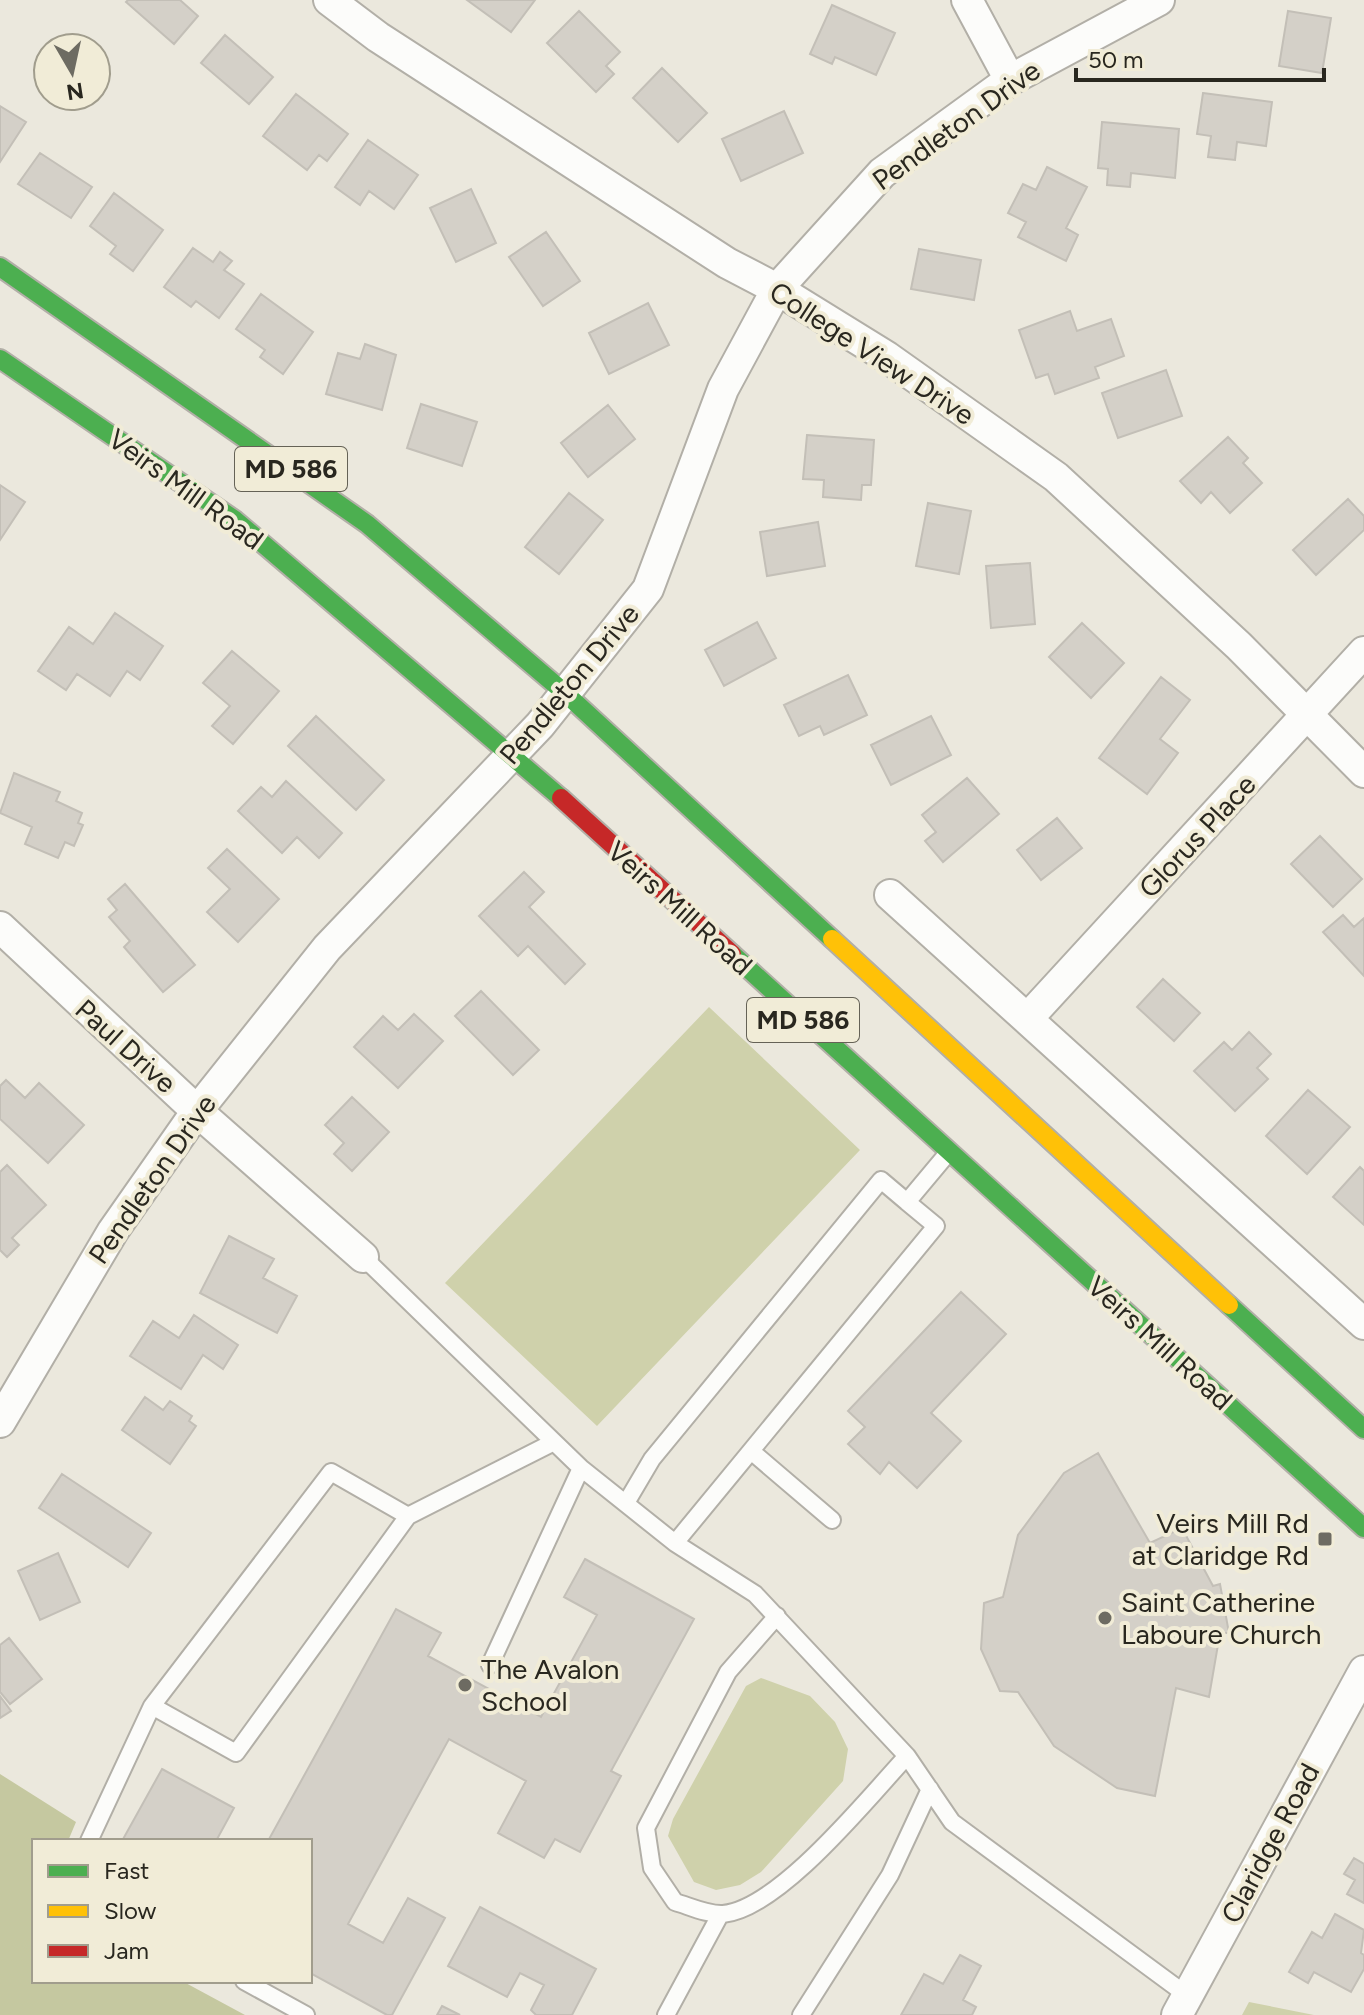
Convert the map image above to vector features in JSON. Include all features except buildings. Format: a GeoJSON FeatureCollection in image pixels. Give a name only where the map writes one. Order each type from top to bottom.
{"type":"FeatureCollection","features":[{"type":"Feature","properties":{"kind":"main road","name":"MD 586"},"geometry":{"type":"LineString","coordinates":[[0,267],[367,524],[565,693],[1364,1429]]}},
{"type":"Feature","properties":{"kind":"main road","name":"Veirs Mill Road"},"geometry":{"type":"LineString","coordinates":[[0,359],[235,520],[512,754],[1364,1528]]}},
{"type":"Feature","properties":{"kind":"street","name":"College View Drive"},"geometry":{"type":"LineString","coordinates":[[329,0],[378,37],[727,263],[777,289],[887,357],[1056,477],[1239,646],[1307,718],[1364,772]]}},
{"type":"Feature","properties":{"kind":"street"},"geometry":{"type":"LineString","coordinates":[[967,0],[1010,80]]}},
{"type":"Feature","properties":{"kind":"street","name":"Pendleton Drive"},"geometry":{"type":"LineString","coordinates":[[0,1422],[113,1231],[197,1111],[327,948],[512,754],[648,589],[723,389],[777,289],[882,173],[1010,80],[1159,0]]}},
{"type":"Feature","properties":{"kind":"street","name":"Glorus Place"},"geometry":{"type":"LineString","coordinates":[[1028,1018],[1307,718],[1364,652]]}},
{"type":"Feature","properties":{"kind":"street"},"geometry":{"type":"LineString","coordinates":[[890,895],[1364,1324]]}},
{"type":"Feature","properties":{"kind":"street","name":"Paul Drive"},"geometry":{"type":"LineString","coordinates":[[1,932],[363,1257]]}},
{"type":"Feature","properties":{"kind":"street","name":"Claridge Road"},"geometry":{"type":"LineString","coordinates":[[1182,2005],[1364,1671]]}},
{"type":"Feature","properties":{"kind":"lane"},"geometry":{"type":"LineString","coordinates":[[907,1202],[949,1152]]}},
{"type":"Feature","properties":{"kind":"lane"},"geometry":{"type":"LineString","coordinates":[[626,1503],[652,1459],[881,1180],[936,1226],[675,1543]]}},
{"type":"Feature","properties":{"kind":"lane"},"geometry":{"type":"LineString","coordinates":[[363,1257],[581,1468],[675,1543],[755,1594],[907,1756],[952,1822],[1182,2005]]}},
{"type":"Feature","properties":{"kind":"lane"},"geometry":{"type":"LineString","coordinates":[[152,1706],[236,1753],[408,1516],[554,1442]]}},
{"type":"Feature","properties":{"kind":"lane"},"geometry":{"type":"LineString","coordinates":[[751,1451],[832,1520]]}},
{"type":"Feature","properties":{"kind":"lane"},"geometry":{"type":"LineString","coordinates":[[490,1665],[581,1468]]}},
{"type":"Feature","properties":{"kind":"lane"},"geometry":{"type":"LineString","coordinates":[[90,1839],[152,1706],[331,1472],[408,1516]]}},
{"type":"Feature","properties":{"kind":"lane"},"geometry":{"type":"LineString","coordinates":[[777,1616],[728,1672],[646,1828],[652,1868],[675,1902],[720,1915],[746,1908],[781,1887],[907,1756]]}},
{"type":"Feature","properties":{"kind":"lane"},"geometry":{"type":"LineString","coordinates":[[801,2015],[890,1875],[930,1789]]}},
{"type":"Feature","properties":{"kind":"lane"},"geometry":{"type":"LineString","coordinates":[[666,2015],[720,1915]]}},
{"type":"Feature","properties":{"kind":"lane"},"geometry":{"type":"LineString","coordinates":[[248,1983],[306,2015]]}},
{"type":"Feature","properties":{"kind":"green space"},"geometry":{"type":"Polygon","coordinates":[[[709,1007],[860,1150],[597,1426],[445,1283],[709,1007]]]}},
{"type":"Feature","properties":{"kind":"green space"},"geometry":{"type":"Polygon","coordinates":[[[761,1678],[810,1696],[835,1722],[848,1749],[843,1781],[761,1872],[740,1885],[716,1890],[694,1882],[668,1836],[673,1819],[746,1686],[761,1678]]]}},
{"type":"Feature","properties":{"kind":"green space"},"geometry":{"type":"Polygon","coordinates":[[[0,1774],[76,1822],[69,1839],[32,1839],[32,1983],[186,1983],[245,2015],[0,2015],[0,1774]]]}},
{"type":"Feature","properties":{"kind":"green space"},"geometry":{"type":"Polygon","coordinates":[[[1249,2002],[1314,2015],[1242,2015],[1249,2002]]]}},
{"type":"Feature","properties":{"kind":"traffic: fast"},"geometry":{"type":"LineString","coordinates":[[0,267],[367,524],[565,693],[832,939]]}},
{"type":"Feature","properties":{"kind":"traffic: fast"},"geometry":{"type":"LineString","coordinates":[[0,359],[235,520],[561,798]]}},
{"type":"Feature","properties":{"kind":"traffic: fast"},"geometry":{"type":"LineString","coordinates":[[732,954],[1364,1528]]}},
{"type":"Feature","properties":{"kind":"traffic: fast"},"geometry":{"type":"LineString","coordinates":[[1229,1305],[1364,1429]]}},
{"type":"Feature","properties":{"kind":"traffic: slow"},"geometry":{"type":"LineString","coordinates":[[832,939],[1229,1305]]}},
{"type":"Feature","properties":{"kind":"traffic: jam"},"geometry":{"type":"LineString","coordinates":[[561,798],[732,954]]}},
{"type":"Feature","properties":{"kind":"place","name":"Veirs Mill Rd at Claridge Rd"},"geometry":{"type":"Point","coordinates":[1325,1539]}},
{"type":"Feature","properties":{"kind":"place","name":"Saint Catherine Laboure Church"},"geometry":{"type":"Point","coordinates":[1105,1618]}},
{"type":"Feature","properties":{"kind":"place","name":"The Avalon School"},"geometry":{"type":"Point","coordinates":[465,1685]}}]}
